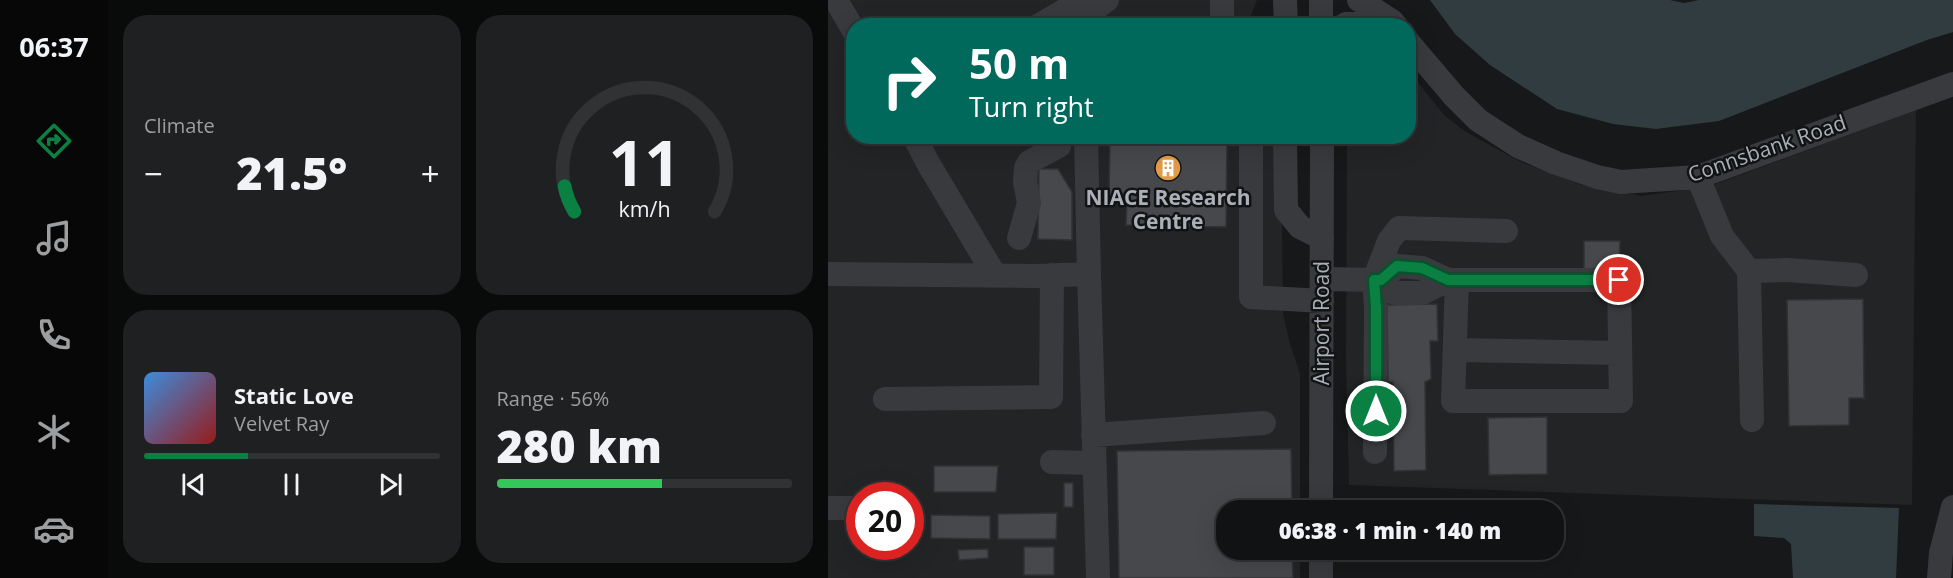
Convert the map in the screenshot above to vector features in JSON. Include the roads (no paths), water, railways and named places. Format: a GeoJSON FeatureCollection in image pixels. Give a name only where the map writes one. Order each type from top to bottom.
{"type":"FeatureCollection","features":[{"type":"Feature","properties":{"kind":"street"},"geometry":{"type":"LineString","coordinates":[[836,0],[846,18]]}},
{"type":"Feature","properties":{"kind":"street"},"geometry":{"type":"LineString","coordinates":[[1083,18],[1107,0]]}},
{"type":"Feature","properties":{"kind":"street"},"geometry":{"type":"LineString","coordinates":[[1222,0],[1222,18]]}},
{"type":"Feature","properties":{"kind":"street"},"geometry":{"type":"LineString","coordinates":[[1285,0],[1286,18]]}},
{"type":"Feature","properties":{"kind":"street"},"geometry":{"type":"LineString","coordinates":[[1321,0],[1321,18]]}},
{"type":"Feature","properties":{"kind":"street"},"geometry":{"type":"LineString","coordinates":[[1359,0],[1382,18]]}},
{"type":"Feature","properties":{"kind":"street"},"geometry":{"type":"LineString","coordinates":[[1379,0],[1387,18]]}},
{"type":"Feature","properties":{"kind":"street","name":"Connsbank Road"},"geometry":{"type":"LineString","coordinates":[[1416,52],[1478,120],[1518,146],[1597,177],[1621,182],[1698,177],[1953,84]]}},
{"type":"Feature","properties":{"kind":"street"},"geometry":{"type":"LineString","coordinates":[[918,144],[994,274]]}},
{"type":"Feature","properties":{"kind":"street"},"geometry":{"type":"LineString","coordinates":[[1019,238],[1029,203],[1025,182],[1026,168],[1029,162],[1052,144]]}},
{"type":"Feature","properties":{"kind":"street"},"geometry":{"type":"LineString","coordinates":[[1058,144],[1087,190]]}},
{"type":"Feature","properties":{"kind":"street"},"geometry":{"type":"LineString","coordinates":[[1086,144],[1098,578]]}},
{"type":"Feature","properties":{"kind":"street"},"geometry":{"type":"LineString","coordinates":[[1251,144],[1251,297],[1322,290],[1377,280],[1397,266],[1422,268],[1452,280],[1619,280],[1621,401],[1453,401],[1455,350],[1452,280]]}},
{"type":"Feature","properties":{"kind":"street"},"geometry":{"type":"LineString","coordinates":[[1285,144],[1286,210],[1300,227],[1322,238]]}},
{"type":"Feature","properties":{"kind":"street","name":"Airport Road"},"geometry":{"type":"LineString","coordinates":[[1321,500],[1322,144]]}},
{"type":"Feature","properties":{"kind":"street"},"geometry":{"type":"LineString","coordinates":[[1698,177],[1722,236],[1749,271],[1752,420]]}},
{"type":"Feature","properties":{"kind":"street"},"geometry":{"type":"LineString","coordinates":[[1375,452],[1377,280],[1389,241],[1399,228],[1506,231]]}},
{"type":"Feature","properties":{"kind":"street"},"geometry":{"type":"LineString","coordinates":[[1749,271],[1787,270],[1856,275]]}},
{"type":"Feature","properties":{"kind":"street"},"geometry":{"type":"LineString","coordinates":[[828,274],[1089,274]]}},
{"type":"Feature","properties":{"kind":"street"},"geometry":{"type":"LineString","coordinates":[[885,399],[1051,397],[1052,275]]}},
{"type":"Feature","properties":{"kind":"street"},"geometry":{"type":"LineString","coordinates":[[1455,350],[1620,353]]}},
{"type":"Feature","properties":{"kind":"street"},"geometry":{"type":"LineString","coordinates":[[1093,435],[1264,423]]}},
{"type":"Feature","properties":{"kind":"street"},"geometry":{"type":"LineString","coordinates":[[1052,462],[1094,463]]}},
{"type":"Feature","properties":{"kind":"street"},"geometry":{"type":"LineString","coordinates":[[1939,578],[1941,552],[1953,507]]}},
{"type":"Feature","properties":{"kind":"street"},"geometry":{"type":"LineString","coordinates":[[828,508],[846,508]]}},
{"type":"Feature","properties":{"kind":"street"},"geometry":{"type":"LineString","coordinates":[[1321,560],[1321,578]]}},
{"type":"Feature","properties":{"kind":"place","name":"NIACE Research Centre"},"geometry":{"type":"Point","coordinates":[1168,168]}}]}
